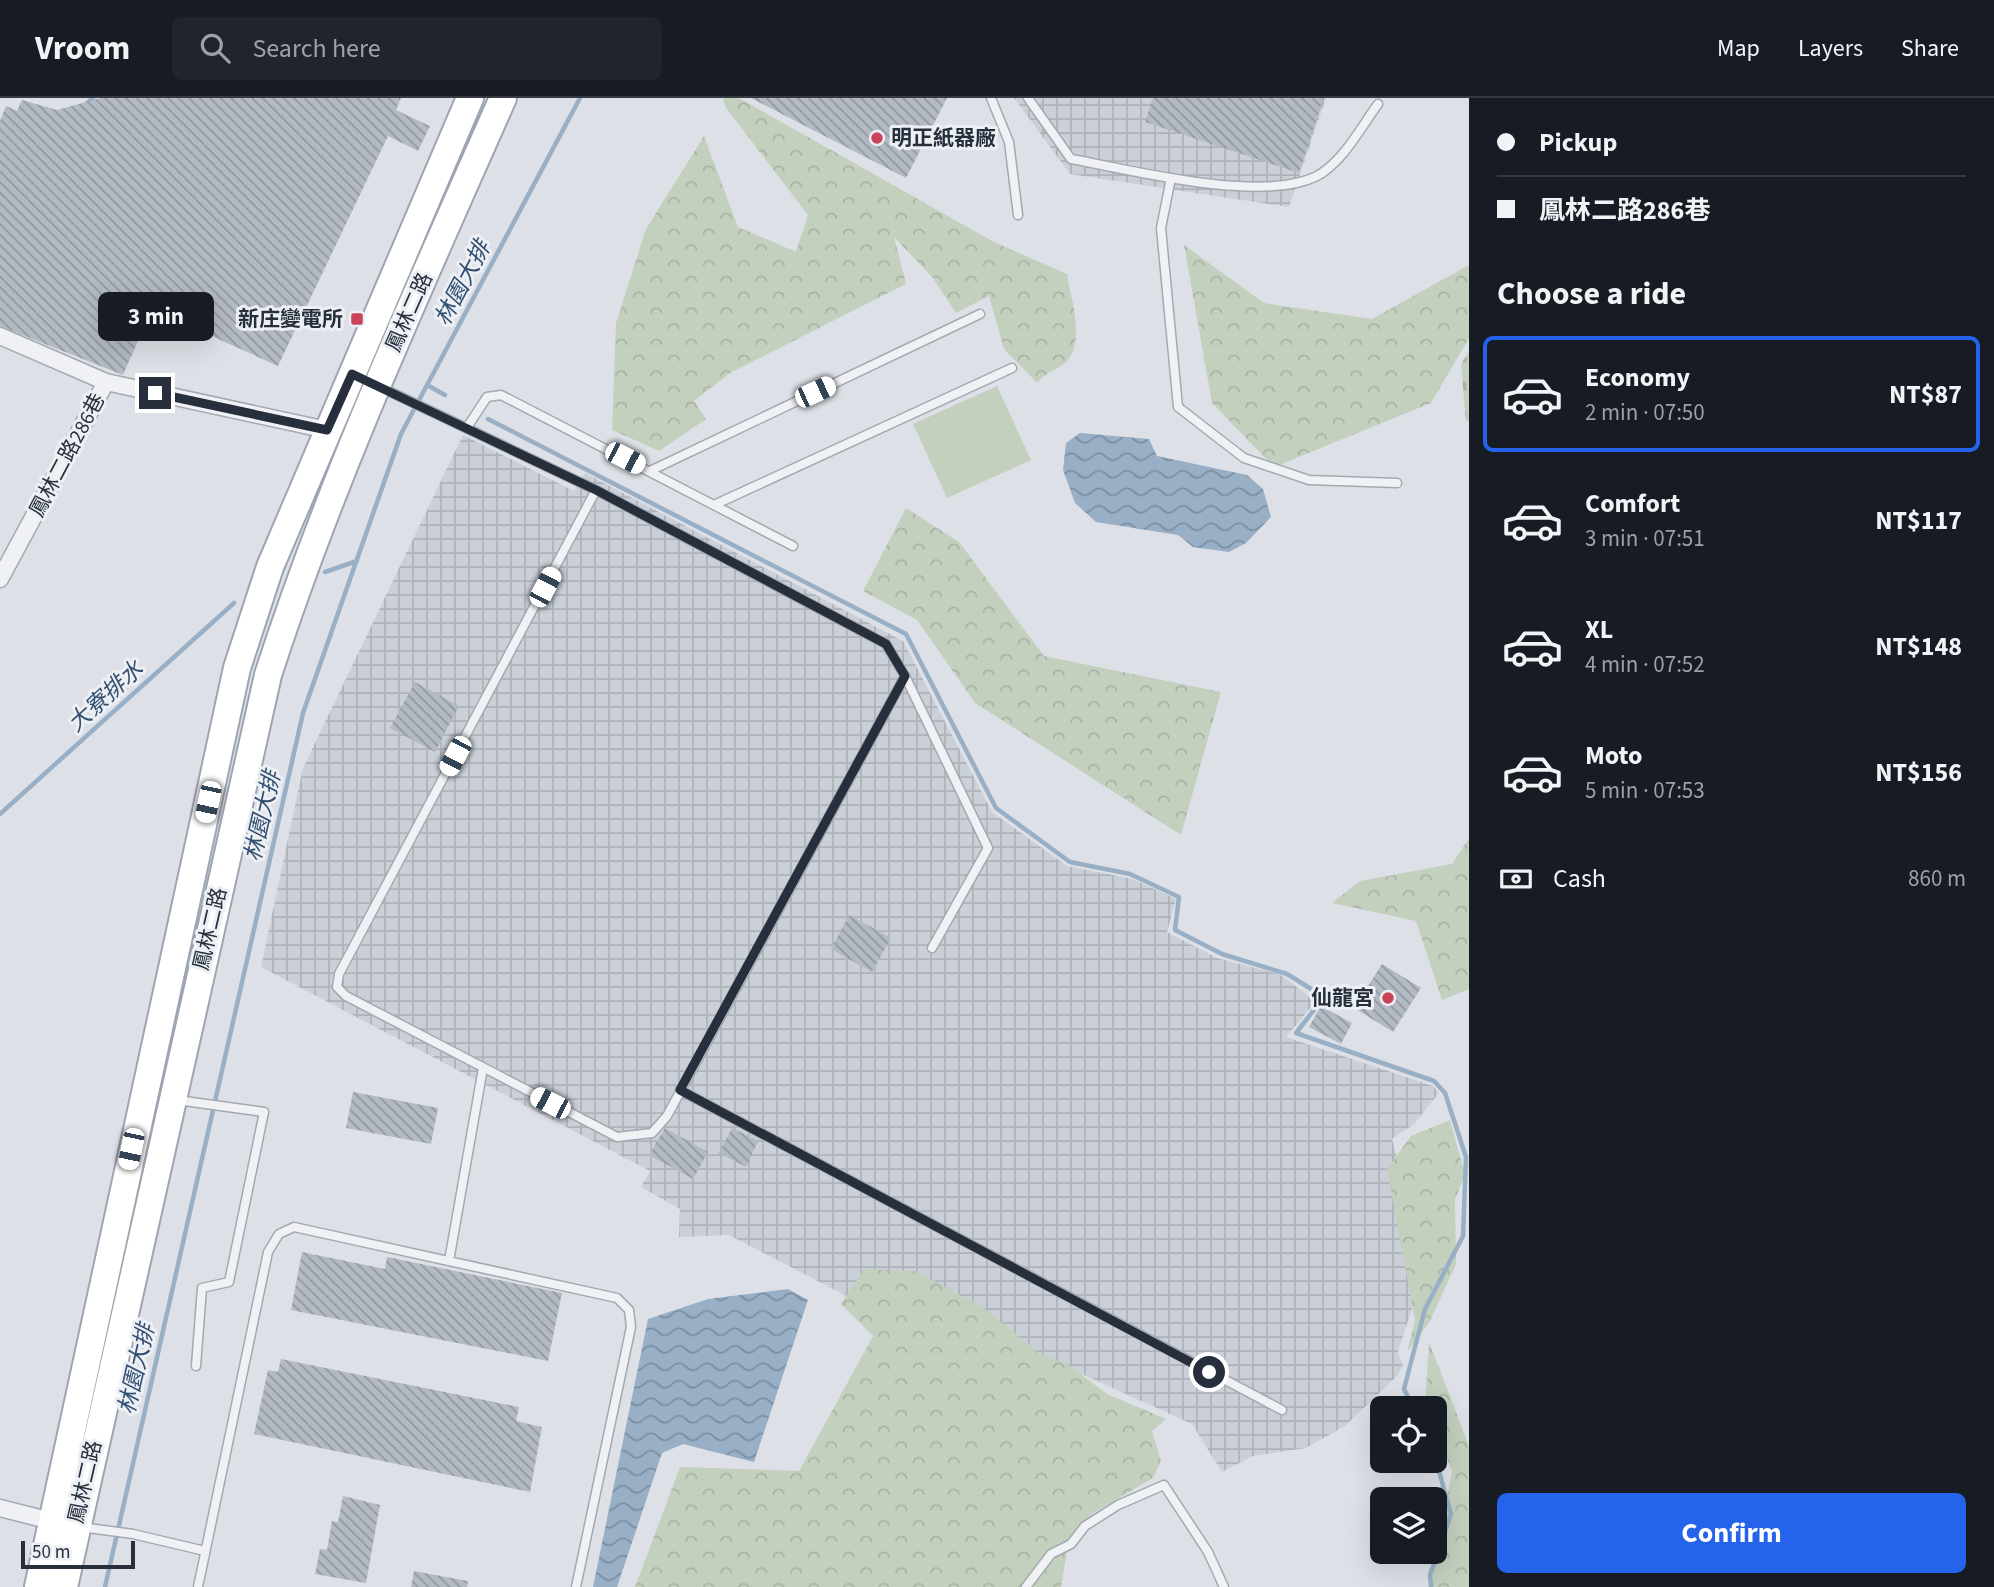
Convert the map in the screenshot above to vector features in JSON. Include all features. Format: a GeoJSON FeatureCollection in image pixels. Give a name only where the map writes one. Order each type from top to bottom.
{"type":"FeatureCollection","features":[{"type":"Feature","properties":{"kind":"main road","name":"鳳林二路"},"geometry":{"type":"LineString","coordinates":[[164,1098],[237,668],[270,567],[470,98]]}},
{"type":"Feature","properties":{"kind":"main road","name":"鳳林二路"},"geometry":{"type":"LineString","coordinates":[[38,1587],[62,1524],[268,675],[301,573],[383,388],[503,98]]}},
{"type":"Feature","properties":{"kind":"main road","name":"鳳林二路"},"geometry":{"type":"LineString","coordinates":[[62,1524],[64,1587]]}},
{"type":"Feature","properties":{"kind":"street"},"geometry":{"type":"LineString","coordinates":[[0,336],[106,382]]}},
{"type":"Feature","properties":{"kind":"street","name":"鳳林二路286巷"},"geometry":{"type":"LineString","coordinates":[[0,579],[106,382],[327,430]]}},
{"type":"Feature","properties":{"kind":"street"},"geometry":{"type":"LineString","coordinates":[[0,1508],[62,1524]]}},
{"type":"Feature","properties":{"kind":"lane"},"geometry":{"type":"LineString","coordinates":[[991,98],[1009,142],[1018,215]]}},
{"type":"Feature","properties":{"kind":"lane"},"geometry":{"type":"LineString","coordinates":[[1028,98],[1071,159],[1171,178],[1251,186],[1293,183],[1315,177],[1332,164],[1378,104]]}},
{"type":"Feature","properties":{"kind":"lane"},"geometry":{"type":"LineString","coordinates":[[1171,178],[1161,228],[1178,408],[1244,458],[1309,480],[1397,483]]}},
{"type":"Feature","properties":{"kind":"lane"},"geometry":{"type":"LineString","coordinates":[[650,471],[979,314]]}},
{"type":"Feature","properties":{"kind":"lane"},"geometry":{"type":"LineString","coordinates":[[714,505],[1012,368]]}},
{"type":"Feature","properties":{"kind":"lane"},"geometry":{"type":"LineString","coordinates":[[352,374],[468,426],[596,490],[886,644],[905,676],[988,848],[932,948]]}},
{"type":"Feature","properties":{"kind":"lane"},"geometry":{"type":"LineString","coordinates":[[468,426],[487,397],[501,395],[793,546]]}},
{"type":"Feature","properties":{"kind":"lane"},"geometry":{"type":"LineString","coordinates":[[596,490],[339,974],[337,987],[346,996],[617,1138],[652,1133],[667,1116],[905,676]]}},
{"type":"Feature","properties":{"kind":"lane"},"geometry":{"type":"LineString","coordinates":[[450,1261],[484,1068]]}},
{"type":"Feature","properties":{"kind":"lane"},"geometry":{"type":"LineString","coordinates":[[680,1090],[1282,1410]]}},
{"type":"Feature","properties":{"kind":"lane"},"geometry":{"type":"LineString","coordinates":[[164,1098],[264,1112],[229,1282],[202,1288],[196,1366]]}},
{"type":"Feature","properties":{"kind":"lane"},"geometry":{"type":"LineString","coordinates":[[198,1587],[268,1252],[279,1234],[294,1227],[617,1298],[629,1310],[631,1327],[576,1587]]}},
{"type":"Feature","properties":{"kind":"lane"},"geometry":{"type":"LineString","coordinates":[[1026,1587],[1051,1554],[1071,1544],[1085,1527],[1118,1505],[1164,1485],[1208,1552],[1224,1587]]}},
{"type":"Feature","properties":{"kind":"lane"},"geometry":{"type":"LineString","coordinates":[[62,1524],[125,1532],[205,1551]]}},
{"type":"Feature","properties":{"kind":"shaded area"},"geometry":{"type":"Polygon","coordinates":[[[1014,98],[1326,98],[1289,207],[1070,174],[1014,98]]]}},
{"type":"Feature","properties":{"kind":"shaded area"},"geometry":{"type":"Polygon","coordinates":[[[463,435],[574,491],[585,473],[903,641],[992,812],[1067,866],[1133,879],[1176,899],[1167,932],[1217,958],[1279,974],[1316,1001],[1286,1037],[1433,1086],[1439,1093],[1414,1124],[1392,1139],[1420,1250],[1412,1309],[1398,1351],[1403,1366],[1397,1376],[1376,1396],[1370,1396],[1370,1402],[1345,1426],[1306,1448],[1253,1456],[1222,1472],[1192,1424],[1084,1375],[1070,1385],[962,1356],[729,1235],[679,1237],[680,1209],[641,1187],[650,1171],[261,967],[303,768],[463,435]]]}},
{"type":"Feature","properties":{"kind":"green space"},"geometry":{"type":"Polygon","coordinates":[[[723,98],[739,98],[994,242],[1067,274],[1076,330],[1076,341],[1068,360],[1037,383],[1004,349],[989,296],[956,313],[933,278],[894,237],[906,284],[730,373],[694,401],[706,419],[659,451],[612,430],[616,323],[646,229],[704,136],[738,227],[796,252],[808,215],[726,108],[723,98]]]}},
{"type":"Feature","properties":{"kind":"green space"},"geometry":{"type":"Polygon","coordinates":[[[1184,245],[1264,303],[1372,319],[1469,265],[1469,338],[1431,403],[1274,467],[1212,403],[1184,245]]]}},
{"type":"Feature","properties":{"kind":"green space"},"geometry":{"type":"Polygon","coordinates":[[[1469,352],[1469,421],[1466,422],[1461,364],[1469,352]]]}},
{"type":"Feature","properties":{"kind":"green space"},"geometry":{"type":"Polygon","coordinates":[[[997,386],[1031,460],[947,498],[913,424],[997,386]]]}},
{"type":"Feature","properties":{"kind":"green space"},"geometry":{"type":"Polygon","coordinates":[[[906,508],[959,542],[1044,656],[1221,692],[1181,835],[975,703],[917,620],[863,591],[906,508]]]}},
{"type":"Feature","properties":{"kind":"green space"},"geometry":{"type":"Polygon","coordinates":[[[1469,838],[1469,989],[1442,1000],[1416,921],[1332,903],[1360,881],[1452,864],[1469,838]]]}},
{"type":"Feature","properties":{"kind":"green space"},"geometry":{"type":"Polygon","coordinates":[[[1450,1120],[1465,1175],[1455,1199],[1456,1264],[1429,1323],[1407,1352],[1415,1320],[1387,1169],[1411,1136],[1450,1120]]]}},
{"type":"Feature","properties":{"kind":"green space"},"geometry":{"type":"Polygon","coordinates":[[[864,1269],[916,1271],[982,1307],[1040,1353],[1070,1366],[1107,1394],[1166,1419],[1152,1431],[1161,1461],[1153,1478],[1093,1513],[1069,1538],[1061,1587],[635,1587],[680,1467],[799,1471],[873,1336],[841,1304],[864,1269]]]}},
{"type":"Feature","properties":{"kind":"green space"},"geometry":{"type":"Polygon","coordinates":[[[1429,1342],[1469,1446],[1469,1587],[1430,1587],[1434,1564],[1447,1564],[1447,1497],[1452,1471],[1447,1458],[1447,1396],[1426,1396],[1429,1342]]]}},
{"type":"Feature","properties":{"kind":"water"},"geometry":{"type":"Polygon","coordinates":[[[1080,433],[1149,439],[1157,456],[1247,475],[1263,489],[1271,517],[1246,543],[1229,552],[1193,547],[1178,535],[1096,522],[1075,503],[1063,470],[1066,443],[1080,433]]]}},
{"type":"Feature","properties":{"kind":"water"},"geometry":{"type":"Polygon","coordinates":[[[788,1289],[808,1300],[754,1462],[683,1444],[662,1453],[617,1587],[593,1587],[648,1319],[708,1299],[788,1289]]]}},
{"type":"Feature","properties":{"kind":"building"},"geometry":{"type":"Polygon","coordinates":[[[101,98],[401,98],[396,110],[430,126],[418,151],[388,136],[278,366],[152,309],[123,375],[0,326],[0,121],[6,106],[17,111],[22,100],[57,110],[101,98]]]}},
{"type":"Feature","properties":{"kind":"building","name":"明正紙器廠"},"geometry":{"type":"Polygon","coordinates":[[[751,98],[947,98],[906,178],[751,98]]]}},
{"type":"Feature","properties":{"kind":"building"},"geometry":{"type":"Polygon","coordinates":[[[1153,98],[1324,98],[1299,173],[1145,122],[1153,98]]]}},
{"type":"Feature","properties":{"kind":"building"},"geometry":{"type":"Polygon","coordinates":[[[415,682],[459,706],[435,752],[390,728],[415,682]]]}},
{"type":"Feature","properties":{"kind":"building"},"geometry":{"type":"Polygon","coordinates":[[[849,915],[891,938],[872,972],[831,949],[849,915]]]}},
{"type":"Feature","properties":{"kind":"building","name":"仙龍宮"},"geometry":{"type":"Polygon","coordinates":[[[1382,964],[1421,988],[1393,1032],[1354,1008],[1382,964]]]}},
{"type":"Feature","properties":{"kind":"building"},"geometry":{"type":"Polygon","coordinates":[[[1321,1006],[1352,1023],[1341,1044],[1309,1027],[1321,1006]]]}},
{"type":"Feature","properties":{"kind":"building"},"geometry":{"type":"Polygon","coordinates":[[[353,1092],[438,1108],[431,1144],[346,1128],[353,1092]]]}},
{"type":"Feature","properties":{"kind":"building"},"geometry":{"type":"Polygon","coordinates":[[[665,1128],[708,1152],[693,1179],[649,1155],[665,1128]]]}},
{"type":"Feature","properties":{"kind":"building"},"geometry":{"type":"Polygon","coordinates":[[[732,1128],[758,1141],[746,1167],[719,1153],[732,1128]]]}},
{"type":"Feature","properties":{"kind":"building"},"geometry":{"type":"Polygon","coordinates":[[[302,1252],[385,1269],[387,1257],[562,1293],[548,1361],[291,1310],[302,1252]]]}},
{"type":"Feature","properties":{"kind":"building"},"geometry":{"type":"Polygon","coordinates":[[[281,1359],[519,1407],[516,1421],[542,1427],[530,1492],[254,1434],[268,1370],[278,1372],[281,1359]]]}},
{"type":"Feature","properties":{"kind":"building"},"geometry":{"type":"Polygon","coordinates":[[[343,1496],[380,1505],[366,1583],[315,1574],[320,1549],[327,1550],[332,1521],[338,1522],[343,1496]]]}},
{"type":"Feature","properties":{"kind":"building"},"geometry":{"type":"Polygon","coordinates":[[[414,1571],[468,1581],[467,1587],[411,1587],[414,1571]]]}},
{"type":"Feature","properties":{"kind":"waterway"},"geometry":{"type":"LineString","coordinates":[[85,105],[93,98]]}},
{"type":"Feature","properties":{"kind":"waterway","name":"林園大排"},"geometry":{"type":"LineString","coordinates":[[105,1587],[303,713],[401,434],[580,98]]}},
{"type":"Feature","properties":{"kind":"waterway"},"geometry":{"type":"LineString","coordinates":[[427,385],[445,395]]}},
{"type":"Feature","properties":{"kind":"waterway"},"geometry":{"type":"LineString","coordinates":[[488,419],[906,634],[996,808],[1070,862],[1130,874],[1179,897],[1175,930],[1222,954],[1287,974],[1324,997],[1296,1033],[1434,1081],[1445,1093],[1466,1157],[1463,1236],[1425,1309],[1404,1389],[1408,1396]]}},
{"type":"Feature","properties":{"kind":"waterway"},"geometry":{"type":"LineString","coordinates":[[325,572],[357,561]]}},
{"type":"Feature","properties":{"kind":"waterway","name":"大寮排水"},"geometry":{"type":"LineString","coordinates":[[0,814],[234,603]]}},
{"type":"Feature","properties":{"kind":"waterway"},"geometry":{"type":"LineString","coordinates":[[1431,1587],[1430,1575],[1451,1514],[1439,1473]]}},
{"type":"Feature","properties":{"kind":"place","name":"明正紙器廠"},"geometry":{"type":"Point","coordinates":[877,138]}},
{"type":"Feature","properties":{"kind":"place","name":"新庄變電所"},"geometry":{"type":"Point","coordinates":[357,319]}},
{"type":"Feature","properties":{"kind":"place","name":"仙龍宮"},"geometry":{"type":"Point","coordinates":[1388,998]}},
{"type":"Feature","properties":{"kind":"route"},"geometry":{"type":"LineString","coordinates":[[155,393],[327,430],[352,374],[468,426],[596,490],[886,644],[905,676],[680,1090],[1209,1372]]}}]}
